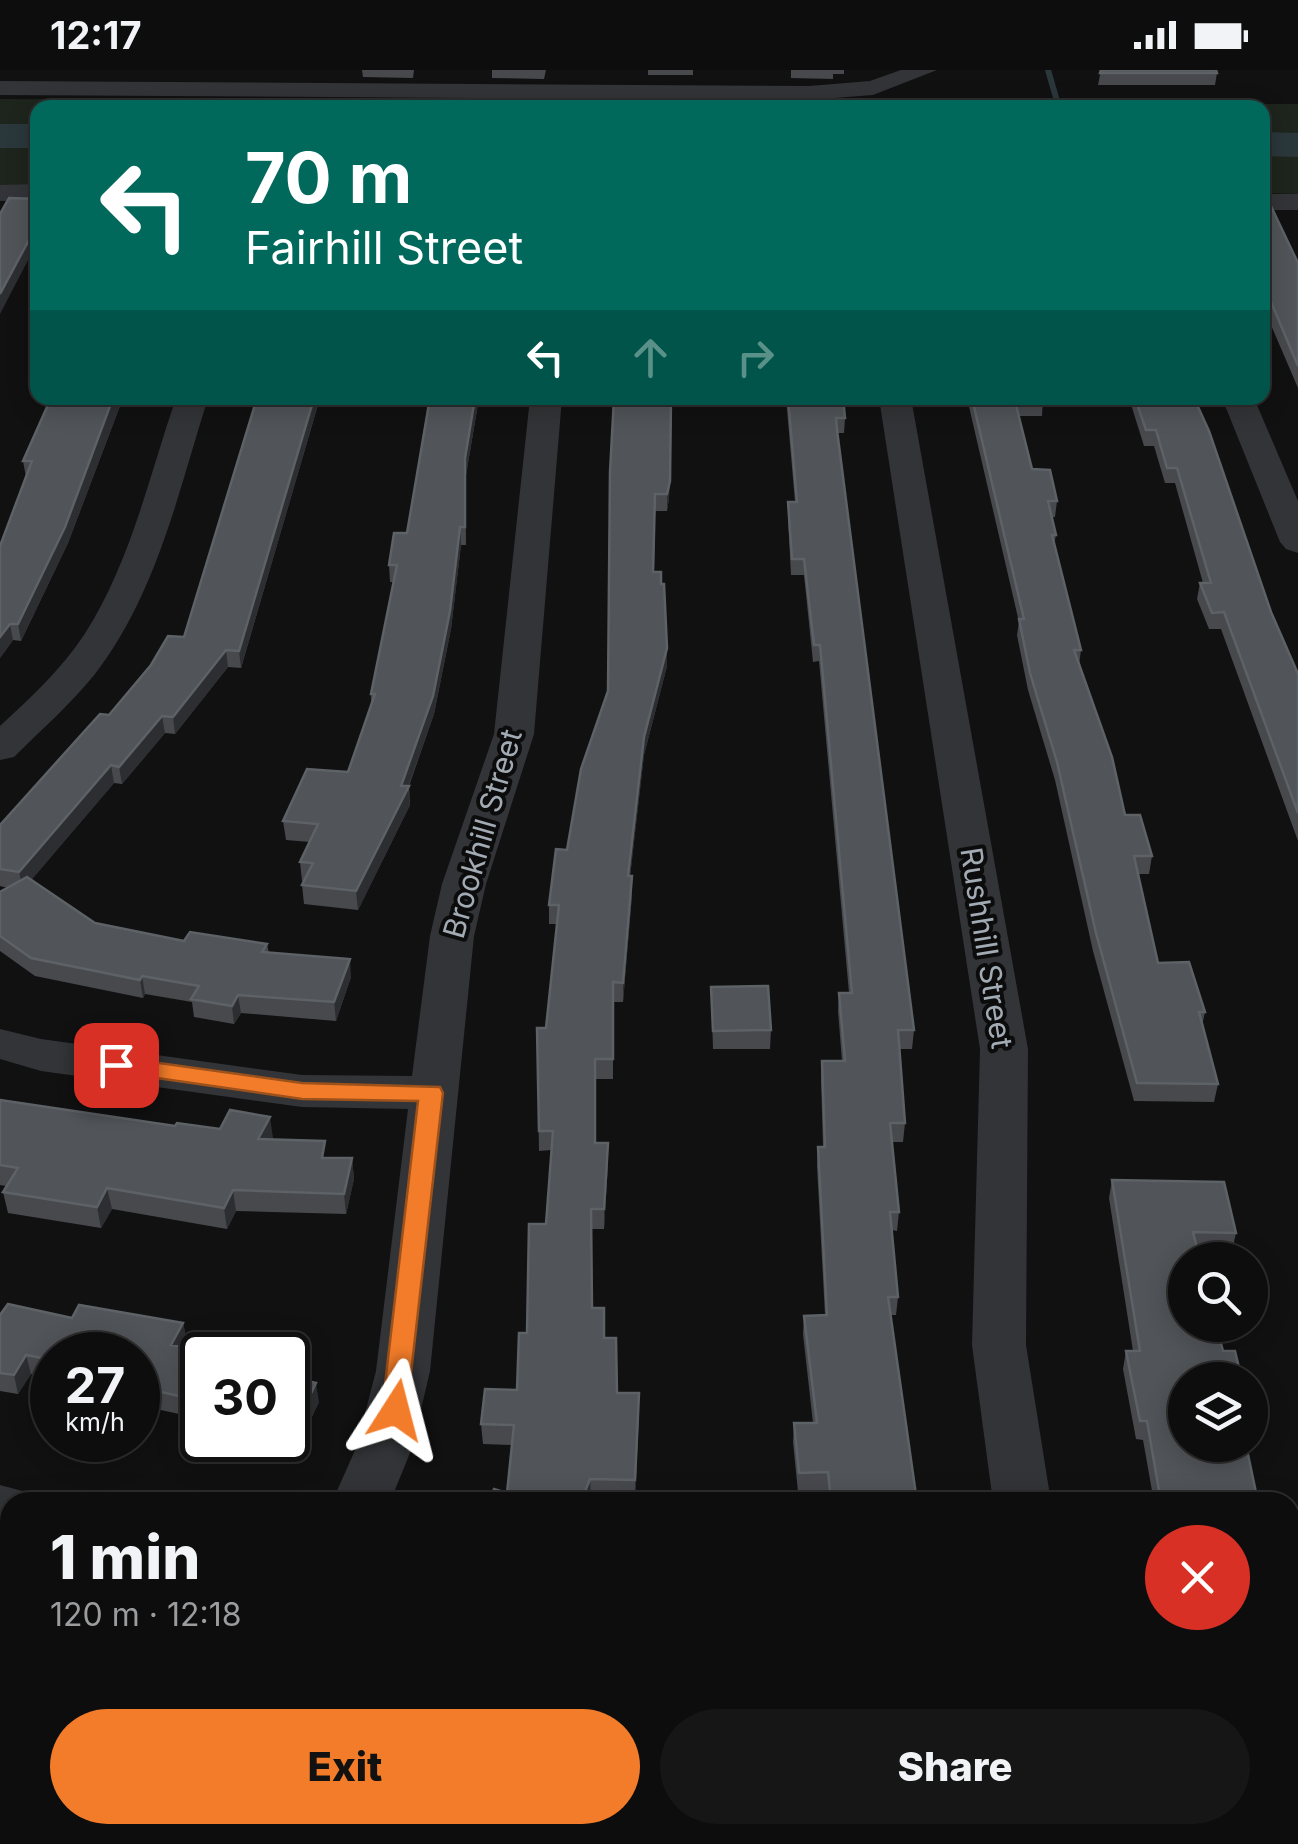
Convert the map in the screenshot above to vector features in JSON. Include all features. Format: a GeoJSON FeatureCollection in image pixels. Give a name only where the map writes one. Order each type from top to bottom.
{"type":"FeatureCollection","features":[{"type":"Feature","properties":{"kind":"street"},"geometry":{"type":"LineString","coordinates":[[0,88],[306,79],[592,80],[844,92],[908,73]]}},
{"type":"Feature","properties":{"kind":"street"},"geometry":{"type":"LineString","coordinates":[[0,194],[30,192]]}},
{"type":"Feature","properties":{"kind":"street"},"geometry":{"type":"LineString","coordinates":[[1270,202],[1298,202]]}},
{"type":"Feature","properties":{"kind":"street"},"geometry":{"type":"LineString","coordinates":[[0,748],[80,666],[110,623],[128,585],[190,405]]}},
{"type":"Feature","properties":{"kind":"street","name":"Brookhill Street"},"geometry":{"type":"LineString","coordinates":[[365,1492],[384,1448],[403,1372],[431,1093],[464,884],[514,734],[545,405]]}},
{"type":"Feature","properties":{"kind":"street","name":"Rushhill Street"},"geometry":{"type":"LineString","coordinates":[[896,405],[1004,1048],[998,1345],[1020,1492]]}},
{"type":"Feature","properties":{"kind":"street"},"geometry":{"type":"LineString","coordinates":[[1241,405],[1298,542]]}},
{"type":"Feature","properties":{"kind":"street"},"geometry":{"type":"LineString","coordinates":[[0,1044],[41,1055],[302,1091],[431,1093]]}},
{"type":"Feature","properties":{"kind":"shaded area"},"geometry":{"type":"Polygon","coordinates":[[[0,99],[260,100],[30,100],[30,187],[0,187],[0,99]]]}},
{"type":"Feature","properties":{"kind":"shaded area"},"geometry":{"type":"Polygon","coordinates":[[[1270,104],[1298,104],[1298,194],[1270,193],[1270,104]]]}},
{"type":"Feature","properties":{"kind":"building"},"geometry":{"type":"Polygon","coordinates":[[[1216,70],[1217,73],[1100,73],[1216,70]]]}},
{"type":"Feature","properties":{"kind":"building"},"geometry":{"type":"Polygon","coordinates":[[[9,198],[30,199],[30,238],[0,294],[0,214],[9,198]]]}},
{"type":"Feature","properties":{"kind":"building"},"geometry":{"type":"Polygon","coordinates":[[[1270,204],[1298,263],[1298,366],[1270,300],[1270,204]]]}},
{"type":"Feature","properties":{"kind":"building"},"geometry":{"type":"Polygon","coordinates":[[[48,405],[110,405],[65,527],[18,624],[10,624],[0,637],[0,546],[32,461],[23,461],[48,405]]]}},
{"type":"Feature","properties":{"kind":"building"},"geometry":{"type":"Polygon","coordinates":[[[255,405],[312,405],[239,651],[226,650],[173,717],[162,716],[119,767],[111,765],[19,872],[0,869],[0,825],[100,714],[109,715],[151,665],[168,636],[184,637],[255,405]]]}},
{"type":"Feature","properties":{"kind":"building"},"geometry":{"type":"Polygon","coordinates":[[[429,405],[474,405],[465,458],[465,527],[460,527],[450,611],[433,696],[401,786],[409,786],[356,891],[302,885],[313,863],[300,862],[318,824],[283,821],[307,769],[348,772],[375,694],[371,694],[397,565],[389,565],[394,533],[407,533],[429,405]]]}},
{"type":"Feature","properties":{"kind":"building"},"geometry":{"type":"Polygon","coordinates":[[[614,405],[671,405],[670,481],[667,494],[655,494],[653,572],[661,572],[664,584],[667,648],[644,737],[628,876],[632,876],[623,983],[613,982],[613,1059],[595,1059],[595,1143],[608,1143],[604,1209],[591,1209],[592,1308],[604,1308],[604,1338],[616,1338],[617,1393],[639,1393],[635,1480],[590,1479],[585,1492],[507,1492],[514,1425],[481,1424],[485,1389],[517,1390],[519,1333],[527,1333],[529,1224],[546,1224],[553,1131],[539,1131],[537,1028],[546,1028],[559,905],[549,905],[556,849],[567,850],[581,769],[608,691],[614,405]]]}},
{"type":"Feature","properties":{"kind":"building"},"geometry":{"type":"Polygon","coordinates":[[[789,405],[844,405],[845,418],[836,418],[837,430],[914,1030],[898,1030],[905,1123],[890,1123],[899,1212],[890,1212],[898,1297],[888,1297],[916,1492],[830,1492],[828,1472],[799,1473],[794,1423],[817,1423],[804,1316],[827,1315],[818,1147],[825,1147],[822,1061],[845,1061],[839,993],[852,993],[820,645],[814,645],[804,559],[792,559],[788,502],[797,502],[789,405]]]}},
{"type":"Feature","properties":{"kind":"building"},"geometry":{"type":"Polygon","coordinates":[[[974,405],[1016,405],[1032,469],[1050,470],[1057,501],[1048,501],[1056,535],[1052,535],[1081,650],[1074,650],[1112,757],[1125,815],[1140,815],[1152,856],[1134,856],[1158,963],[1189,962],[1205,1012],[1199,1012],[1218,1084],[1137,1083],[1096,933],[1057,762],[1030,673],[1019,619],[1024,619],[974,405]]]}},
{"type":"Feature","properties":{"kind":"building"},"geometry":{"type":"Polygon","coordinates":[[[1137,405],[1197,405],[1209,431],[1271,612],[1298,674],[1298,813],[1224,612],[1212,613],[1200,583],[1211,583],[1177,468],[1167,468],[1156,430],[1146,430],[1137,405]]]}},
{"type":"Feature","properties":{"kind":"building"},"geometry":{"type":"Polygon","coordinates":[[[27,877],[95,923],[184,941],[190,932],[267,944],[262,952],[350,959],[334,1002],[238,995],[232,1006],[191,999],[199,986],[142,976],[140,980],[31,958],[0,936],[0,892],[27,877]]]}},
{"type":"Feature","properties":{"kind":"building"},"geometry":{"type":"Polygon","coordinates":[[[768,986],[771,1030],[713,1031],[711,987],[768,986]]]}},
{"type":"Feature","properties":{"kind":"building"},"geometry":{"type":"Polygon","coordinates":[[[0,1100],[220,1129],[230,1110],[270,1117],[258,1139],[325,1141],[322,1158],[352,1158],[344,1194],[233,1190],[224,1208],[107,1188],[97,1207],[3,1192],[18,1168],[0,1165],[0,1100]]]}},
{"type":"Feature","properties":{"kind":"building"},"geometry":{"type":"Polygon","coordinates":[[[1112,1180],[1224,1182],[1236,1233],[1193,1232],[1196,1242],[1168,1242],[1168,1342],[1221,1342],[1223,1351],[1235,1351],[1238,1362],[1168,1362],[1168,1462],[1250,1462],[1256,1492],[1159,1492],[1147,1421],[1140,1421],[1126,1351],[1140,1351],[1112,1180]]]}},
{"type":"Feature","properties":{"kind":"building"},"geometry":{"type":"Polygon","coordinates":[[[8,1304],[72,1318],[79,1305],[183,1323],[171,1345],[180,1346],[180,1396],[160,1392],[160,1332],[30,1332],[30,1356],[26,1355],[14,1375],[0,1373],[0,1315],[8,1304]]]}},
{"type":"Feature","properties":{"kind":"waterway"},"geometry":{"type":"LineString","coordinates":[[1048,70],[1057,100]]}},
{"type":"Feature","properties":{"kind":"waterway"},"geometry":{"type":"LineString","coordinates":[[0,136],[30,136]]}},
{"type":"Feature","properties":{"kind":"waterway"},"geometry":{"type":"LineString","coordinates":[[1270,144],[1298,145]]}},
{"type":"Feature","properties":{"kind":"route"},"geometry":{"type":"LineString","coordinates":[[116,1065],[302,1091],[431,1093],[396,1410]]}}]}
